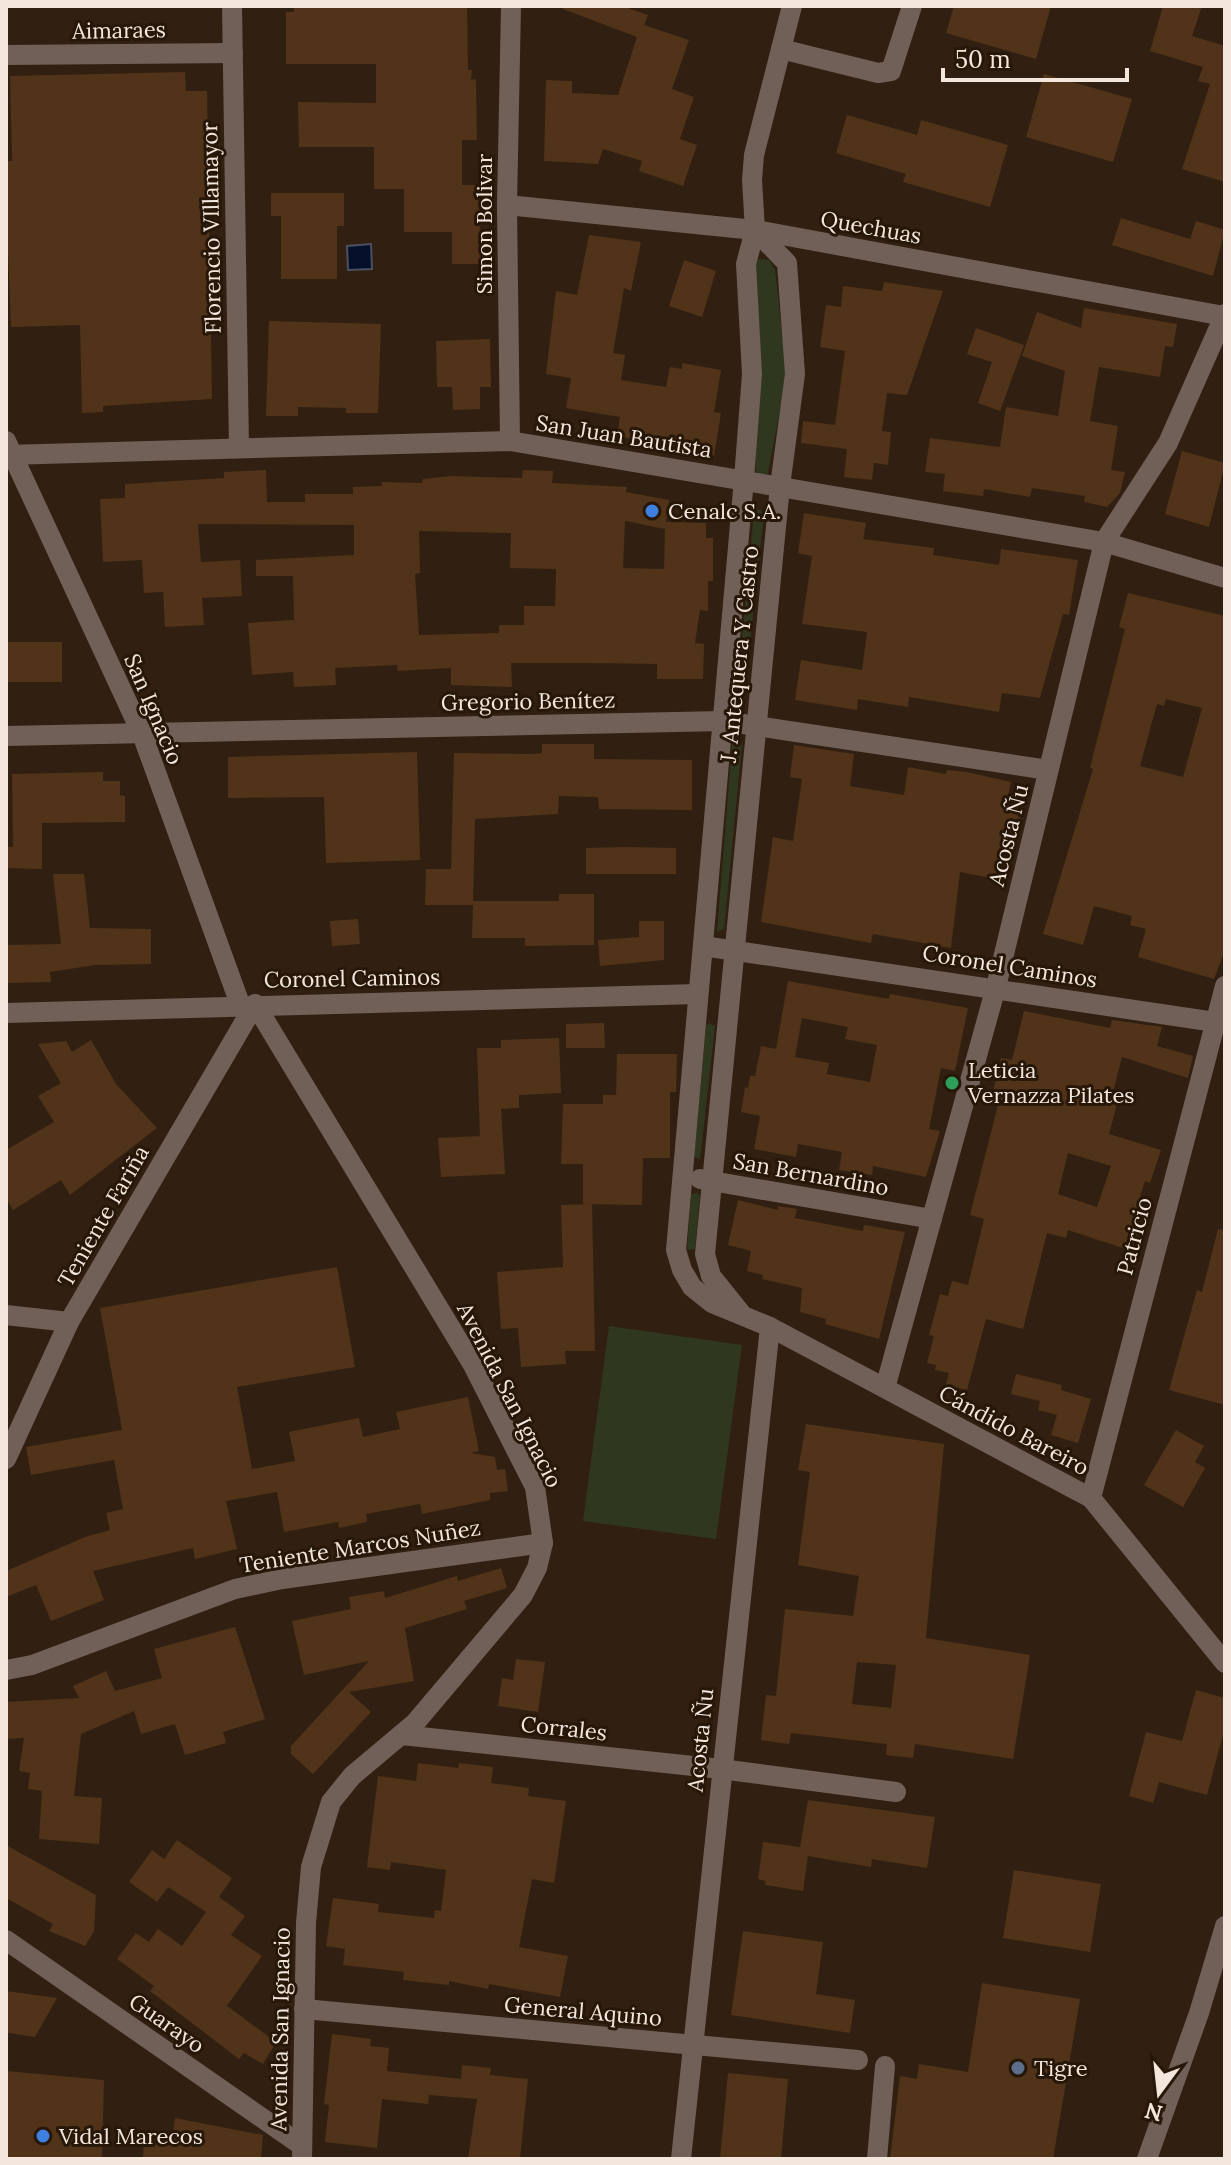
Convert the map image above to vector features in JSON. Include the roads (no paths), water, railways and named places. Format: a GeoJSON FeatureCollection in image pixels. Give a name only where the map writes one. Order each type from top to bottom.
{"type":"FeatureCollection","features":[{"type":"Feature","properties":{"kind":"street","name":"Florencio VIllamayor"},"geometry":{"type":"LineString","coordinates":[[232,6],[239,448]]}},
{"type":"Feature","properties":{"kind":"street","name":"Simon Bolivar"},"geometry":{"type":"LineString","coordinates":[[510,441],[507,205],[511,6]]}},
{"type":"Feature","properties":{"kind":"street"},"geometry":{"type":"LineString","coordinates":[[755,230],[754,155],[792,6]]}},
{"type":"Feature","properties":{"kind":"street"},"geometry":{"type":"LineString","coordinates":[[781,49],[878,73],[891,71],[912,6]]}},
{"type":"Feature","properties":{"kind":"street","name":"Aimaraes"},"geometry":{"type":"LineString","coordinates":[[6,55],[233,53]]}},
{"type":"Feature","properties":{"kind":"street","name":"Quechuas"},"geometry":{"type":"LineString","coordinates":[[507,205],[755,230],[1225,315]]}},
{"type":"Feature","properties":{"kind":"street","name":"J. Antequera Y Castro"},"geometry":{"type":"LineString","coordinates":[[755,230],[746,264],[752,374],[744,479],[676,1250],[682,1270],[692,1287],[712,1303],[770,1327]]}},
{"type":"Feature","properties":{"kind":"street","name":"J. Antequera Y Castro"},"geometry":{"type":"LineString","coordinates":[[740,1312],[706,1265],[756,726],[780,486],[795,374],[787,263],[755,230]]}},
{"type":"Feature","properties":{"kind":"street","name":"Acosta Ñu"},"geometry":{"type":"LineString","coordinates":[[885,1388],[996,987],[1104,542],[1168,443],[1225,315]]}},
{"type":"Feature","properties":{"kind":"street","name":"San Juan Bautista"},"geometry":{"type":"LineString","coordinates":[[8,450],[510,441],[1104,542],[1225,578]]}},
{"type":"Feature","properties":{"kind":"street","name":"San Ignacio"},"geometry":{"type":"LineString","coordinates":[[8,450],[142,734],[248,1004]]}},
{"type":"Feature","properties":{"kind":"street","name":"Gregorio Benítez"},"geometry":{"type":"LineString","coordinates":[[6,736],[723,721],[1048,770]]}},
{"type":"Feature","properties":{"kind":"street","name":"Coronel Caminos"},"geometry":{"type":"LineString","coordinates":[[703,946],[996,987],[1215,1022]]}},
{"type":"Feature","properties":{"kind":"street","name":"Patricio"},"geometry":{"type":"LineString","coordinates":[[1091,1498],[1225,986]]}},
{"type":"Feature","properties":{"kind":"street","name":"Coronel Caminos"},"geometry":{"type":"LineString","coordinates":[[6,1013],[698,994]]}},
{"type":"Feature","properties":{"kind":"street","name":"Teniente Fariña"},"geometry":{"type":"LineString","coordinates":[[6,1459],[69,1322],[248,1004]]}},
{"type":"Feature","properties":{"kind":"street","name":"Avenida San Ignacio"},"geometry":{"type":"LineString","coordinates":[[248,1004],[473,1365],[535,1487],[543,1543],[537,1568],[523,1595],[402,1735],[352,1776],[331,1802],[311,1867],[304,2009],[302,2152]]}},
{"type":"Feature","properties":{"kind":"street","name":"San Bernardino"},"geometry":{"type":"LineString","coordinates":[[682,1176],[932,1219]]}},
{"type":"Feature","properties":{"kind":"street"},"geometry":{"type":"LineString","coordinates":[[6,1315],[69,1322]]}},
{"type":"Feature","properties":{"kind":"street","name":"Acosta Ñu"},"geometry":{"type":"LineString","coordinates":[[681,2159],[770,1327]]}},
{"type":"Feature","properties":{"kind":"street","name":"Cándido Bareiro"},"geometry":{"type":"LineString","coordinates":[[770,1327],[1091,1498],[1225,1663]]}},
{"type":"Feature","properties":{"kind":"street","name":"Teniente Marcos Nuñez"},"geometry":{"type":"LineString","coordinates":[[6,1670],[32,1665],[235,1589],[543,1543]]}},
{"type":"Feature","properties":{"kind":"street","name":"Corrales"},"geometry":{"type":"LineString","coordinates":[[402,1735],[721,1769],[896,1792]]}},
{"type":"Feature","properties":{"kind":"street"},"geometry":{"type":"LineString","coordinates":[[1147,2159],[1199,2013],[1225,1926]]}},
{"type":"Feature","properties":{"kind":"street","name":"Guarayo"},"geometry":{"type":"LineString","coordinates":[[6,1940],[302,2152]]}},
{"type":"Feature","properties":{"kind":"street","name":"General Aquino"},"geometry":{"type":"LineString","coordinates":[[304,2009],[858,2060]]}},
{"type":"Feature","properties":{"kind":"street"},"geometry":{"type":"LineString","coordinates":[[877,2159],[885,2066]]}},
{"type":"Feature","properties":{"kind":"water"},"geometry":{"type":"Polygon","coordinates":[[[371,244],[372,269],[348,270],[347,246],[371,244]]]}},
{"type":"Feature","properties":{"kind":"place","name":"Cenalc S.A."},"geometry":{"type":"Point","coordinates":[652,511]}},
{"type":"Feature","properties":{"kind":"place","name":"Leticia Vernazza Pilates"},"geometry":{"type":"Point","coordinates":[952,1083]}},
{"type":"Feature","properties":{"kind":"place","name":"Tigre"},"geometry":{"type":"Point","coordinates":[1018,2068]}},
{"type":"Feature","properties":{"kind":"place","name":"Vidal Marecos"},"geometry":{"type":"Point","coordinates":[43,2136]}}]}
